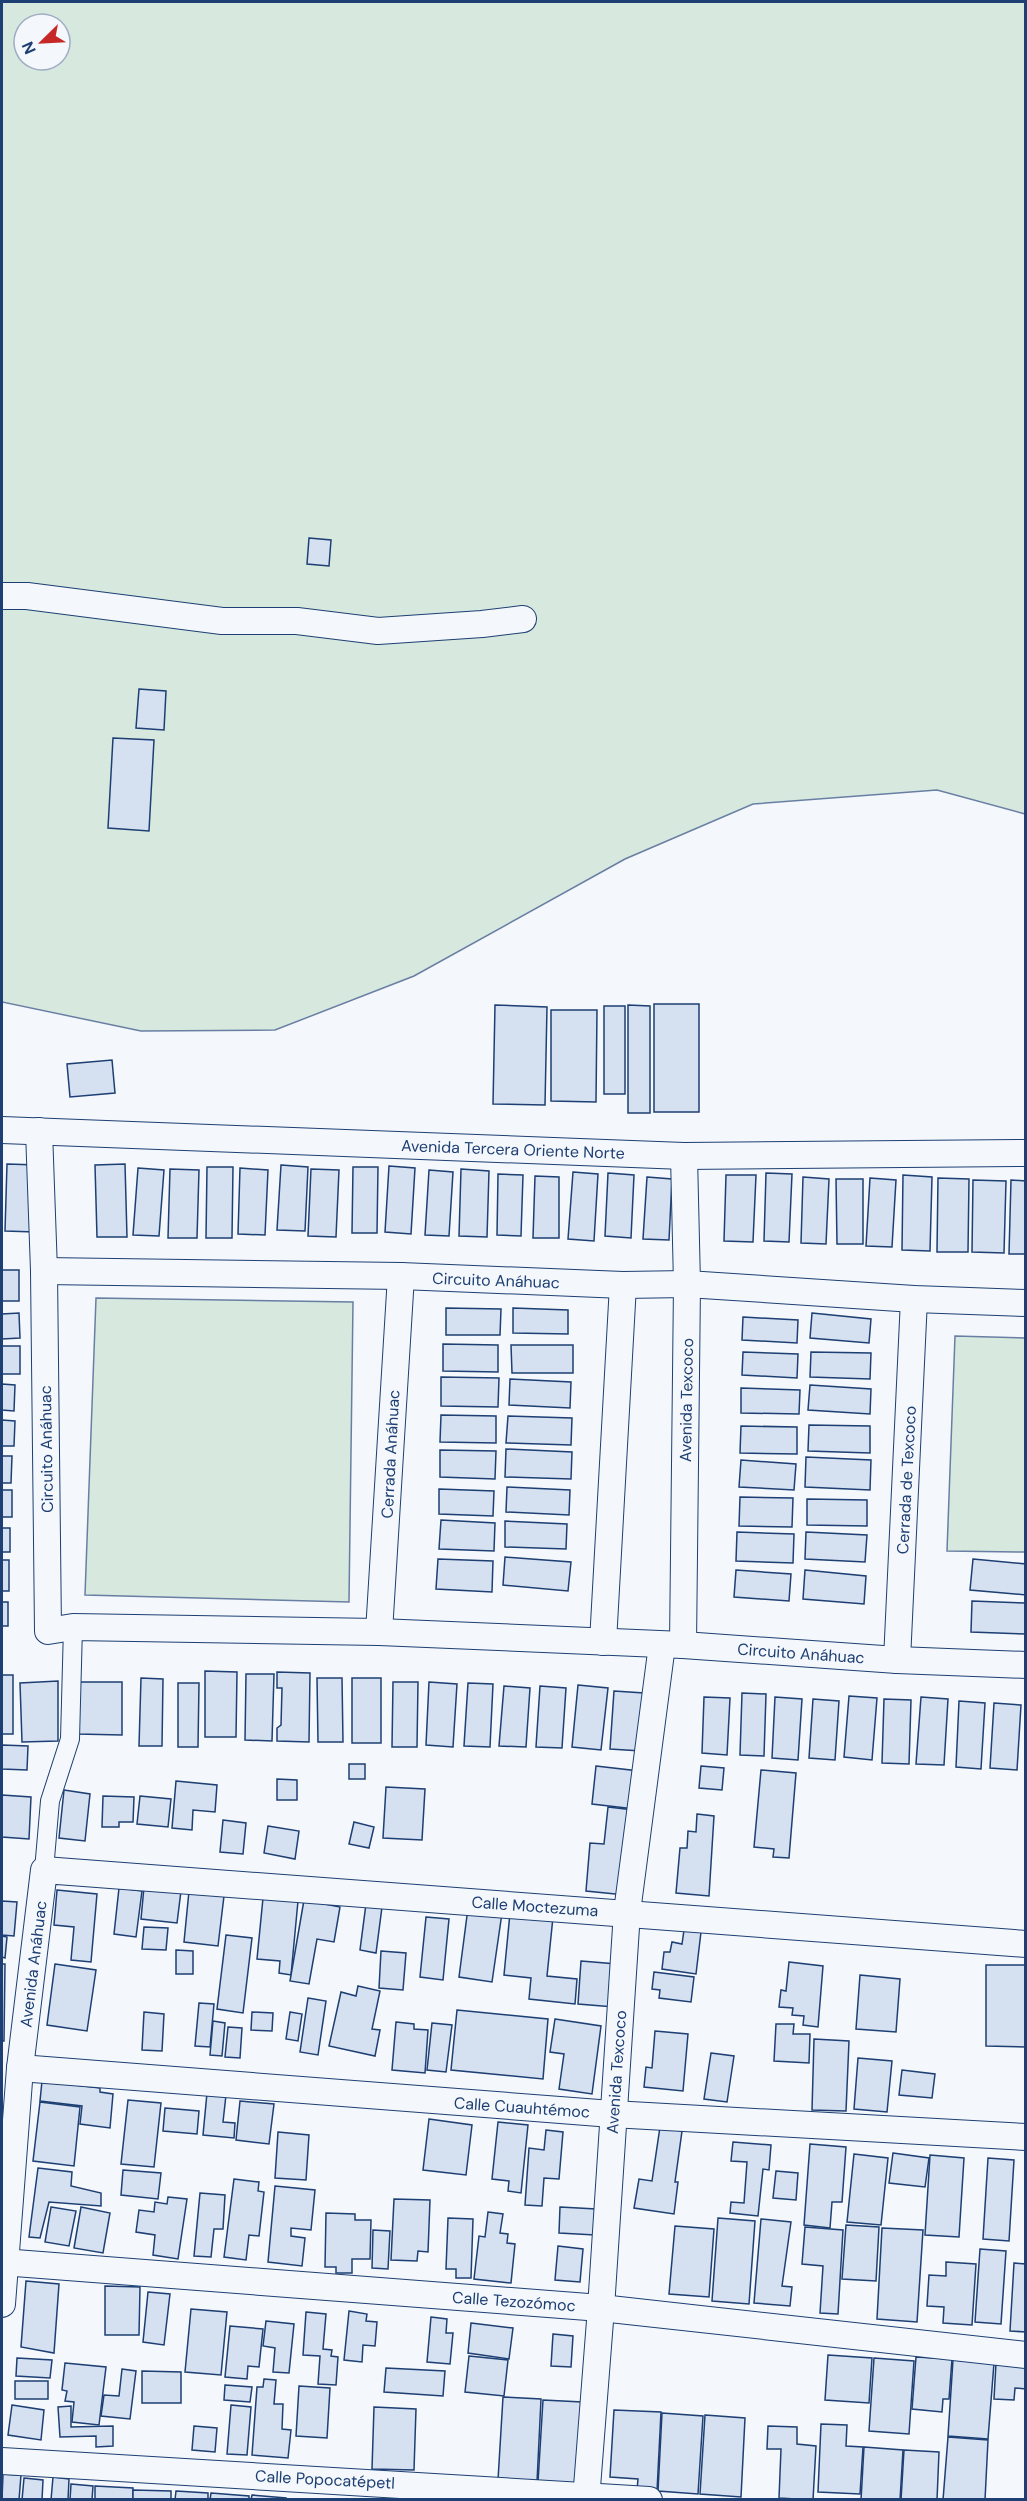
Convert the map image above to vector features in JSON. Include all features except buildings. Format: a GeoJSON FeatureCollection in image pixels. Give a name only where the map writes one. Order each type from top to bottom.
{"type":"FeatureCollection","features":[{"type":"Feature","properties":{"kind":"street"},"geometry":{"type":"LineString","coordinates":[[2,596],[27,596],[222,621],[297,621],[378,630],[482,624],[523,619]]}},
{"type":"Feature","properties":{"kind":"street","name":"Avenida Tercera Oriente Norte"},"geometry":{"type":"LineString","coordinates":[[2,1130],[684,1156],[1026,1153]]}},
{"type":"Feature","properties":{"kind":"street"},"geometry":{"type":"LineString","coordinates":[[39,1131],[44,1271]]}},
{"type":"Feature","properties":{"kind":"street","name":"Avenida Texcoco"},"geometry":{"type":"LineString","coordinates":[[586,2497],[627,1912],[672,1645],[687,1284],[684,1156]]}},
{"type":"Feature","properties":{"kind":"street","name":"Circuito Anáhuac"},"geometry":{"type":"LineString","coordinates":[[1026,1303],[914,1299],[687,1284],[623,1285],[401,1276],[44,1271],[48,1631],[73,1627],[380,1632],[672,1645],[897,1660],[1026,1665]]}},
{"type":"Feature","properties":{"kind":"street","name":"Cerrada Anáhuac"},"geometry":{"type":"LineString","coordinates":[[380,1632],[401,1276]]}},
{"type":"Feature","properties":{"kind":"street"},"geometry":{"type":"LineString","coordinates":[[603,1642],[623,1285]]}},
{"type":"Feature","properties":{"kind":"street","name":"Cerrada de Texcoco"},"geometry":{"type":"LineString","coordinates":[[897,1660],[914,1299]]}},
{"type":"Feature","properties":{"kind":"street","name":"Avenida Anáhuac"},"geometry":{"type":"LineString","coordinates":[[2,2304],[3,2262],[20,2068],[50,1801],[70,1739],[73,1627]]}},
{"type":"Feature","properties":{"kind":"street","name":"Calle Moctezuma"},"geometry":{"type":"LineString","coordinates":[[44,1870],[627,1912],[1026,1944]]}},
{"type":"Feature","properties":{"kind":"street","name":"Calle Cuauhtémoc"},"geometry":{"type":"LineString","coordinates":[[20,2068],[612,2114],[1026,2137]]}},
{"type":"Feature","properties":{"kind":"street","name":"Calle Tezozómoc"},"geometry":{"type":"LineString","coordinates":[[3,2262],[601,2308],[1026,2355]]}},
{"type":"Feature","properties":{"kind":"street","name":"Calle Popocatépetl"},"geometry":{"type":"LineString","coordinates":[[2,2461],[649,2499]]}},
{"type":"Feature","properties":{"kind":"shaded area"},"geometry":{"type":"Polygon","coordinates":[[[2,2],[1025,2],[1025,814],[937,790],[753,804],[625,859],[414,976],[275,1030],[141,1031],[2,1002],[2,2]]]}},
{"type":"Feature","properties":{"kind":"shaded area"},"geometry":{"type":"Polygon","coordinates":[[[96,1298],[353,1302],[349,1602],[85,1595],[96,1298]]]}},
{"type":"Feature","properties":{"kind":"shaded area"},"geometry":{"type":"Polygon","coordinates":[[[955,1336],[1025,1338],[1025,1552],[947,1551],[955,1336]]]}}]}
